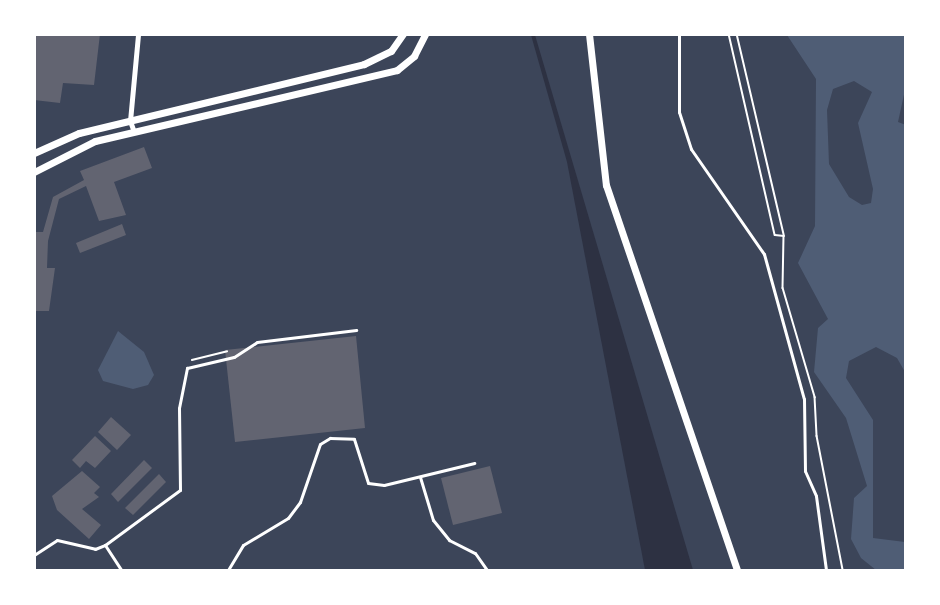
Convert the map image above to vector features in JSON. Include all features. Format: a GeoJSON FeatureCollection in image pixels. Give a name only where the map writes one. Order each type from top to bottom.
{"type":"FeatureCollection","features":[{"type":"Feature","properties":{"kind":"street"},"geometry":{"type":"LineString","coordinates":[[134,132],[130,121],[138,34]]}},
{"type":"Feature","properties":{"kind":"street"},"geometry":{"type":"LineString","coordinates":[[34,153],[79,133],[364,64],[391,51],[404,34]]}},
{"type":"Feature","properties":{"kind":"street"},"geometry":{"type":"LineString","coordinates":[[34,172],[95,141],[392,71],[414,56],[425,34]]}},
{"type":"Feature","properties":{"kind":"street"},"geometry":{"type":"LineString","coordinates":[[589,34],[606,185],[737,570]]}},
{"type":"Feature","properties":{"kind":"lane"},"geometry":{"type":"LineString","coordinates":[[679,34],[679,112],[691,149],[756,237],[770,273],[804,399],[805,471],[816,496],[826,570]]}},
{"type":"Feature","properties":{"kind":"lane"},"geometry":{"type":"LineString","coordinates":[[34,555],[57,540],[95,549],[105,545],[180,490],[178,408],[187,368],[234,357],[257,342],[356,330]]}},
{"type":"Feature","properties":{"kind":"lane"},"geometry":{"type":"LineString","coordinates":[[228,570],[243,545],[288,518],[307,485],[320,444],[330,438],[354,439],[368,483],[420,477],[474,463]]}},
{"type":"Feature","properties":{"kind":"lane"},"geometry":{"type":"LineString","coordinates":[[420,477],[433,520],[449,540],[475,553],[487,570]]}},
{"type":"Feature","properties":{"kind":"lane"},"geometry":{"type":"LineString","coordinates":[[105,545],[121,570]]}},
{"type":"Feature","properties":{"kind":"path"},"geometry":{"type":"LineString","coordinates":[[729,34],[775,235],[784,236]]}},
{"type":"Feature","properties":{"kind":"path"},"geometry":{"type":"LineString","coordinates":[[737,34],[784,236],[783,288],[815,397],[817,436],[843,570]]}},
{"type":"Feature","properties":{"kind":"path"},"geometry":{"type":"LineString","coordinates":[[187,368],[194,356],[230,351]]}},
{"type":"Feature","properties":{"kind":"shaded area"},"geometry":{"type":"Polygon","coordinates":[[[904,34],[905,90],[898,122],[906,125],[905,372],[897,358],[876,347],[849,361],[846,378],[873,420],[873,538],[905,542],[905,570],[876,570],[861,558],[851,539],[854,498],[867,486],[846,418],[814,372],[818,328],[828,319],[798,263],[815,226],[816,79],[787,35],[904,34]],[[854,81],[833,89],[827,110],[829,164],[849,197],[862,205],[871,203],[873,189],[858,123],[872,92],[854,81]]]}},
{"type":"Feature","properties":{"kind":"shaded area"},"geometry":{"type":"Polygon","coordinates":[[[34,35],[531,35],[567,162],[645,570],[35,570],[34,35]]]}},
{"type":"Feature","properties":{"kind":"shaded area"},"geometry":{"type":"Polygon","coordinates":[[[535,35],[905,35],[905,570],[693,570],[535,35]]]}},
{"type":"Feature","properties":{"kind":"shaded area"},"geometry":{"type":"Polygon","coordinates":[[[118,331],[144,352],[154,375],[148,385],[133,389],[103,381],[98,370],[118,331]]]}},
{"type":"Feature","properties":{"kind":"building"},"geometry":{"type":"Polygon","coordinates":[[[34,34],[100,34],[94,85],[63,83],[60,103],[34,100],[34,34]]]}},
{"type":"Feature","properties":{"kind":"building"},"geometry":{"type":"Polygon","coordinates":[[[144,147],[152,168],[114,182],[126,215],[99,221],[86,186],[59,199],[48,241],[47,268],[55,268],[49,311],[34,311],[34,232],[43,232],[53,197],[84,180],[80,171],[144,147]]]}},
{"type":"Feature","properties":{"kind":"building"},"geometry":{"type":"Polygon","coordinates":[[[122,224],[126,235],[80,253],[76,243],[122,224]]]}},
{"type":"Feature","properties":{"kind":"building"},"geometry":{"type":"Polygon","coordinates":[[[356,336],[365,428],[235,442],[225,350],[356,336]]]}},
{"type":"Feature","properties":{"kind":"building"},"geometry":{"type":"Polygon","coordinates":[[[111,417],[131,435],[117,450],[98,432],[111,417]]]}},
{"type":"Feature","properties":{"kind":"building"},"geometry":{"type":"Polygon","coordinates":[[[95,436],[111,451],[95,468],[86,461],[80,468],[72,460],[95,436]]]}},
{"type":"Feature","properties":{"kind":"building"},"geometry":{"type":"Polygon","coordinates":[[[144,460],[152,468],[118,502],[111,494],[144,460]]]}},
{"type":"Feature","properties":{"kind":"building"},"geometry":{"type":"Polygon","coordinates":[[[490,466],[502,513],[453,525],[441,478],[490,466]]]}},
{"type":"Feature","properties":{"kind":"building"},"geometry":{"type":"Polygon","coordinates":[[[82,471],[100,487],[94,493],[99,497],[82,509],[101,525],[89,539],[57,510],[52,496],[82,471]]]}},
{"type":"Feature","properties":{"kind":"building"},"geometry":{"type":"Polygon","coordinates":[[[159,474],[166,482],[133,515],[125,508],[159,474]]]}}]}
